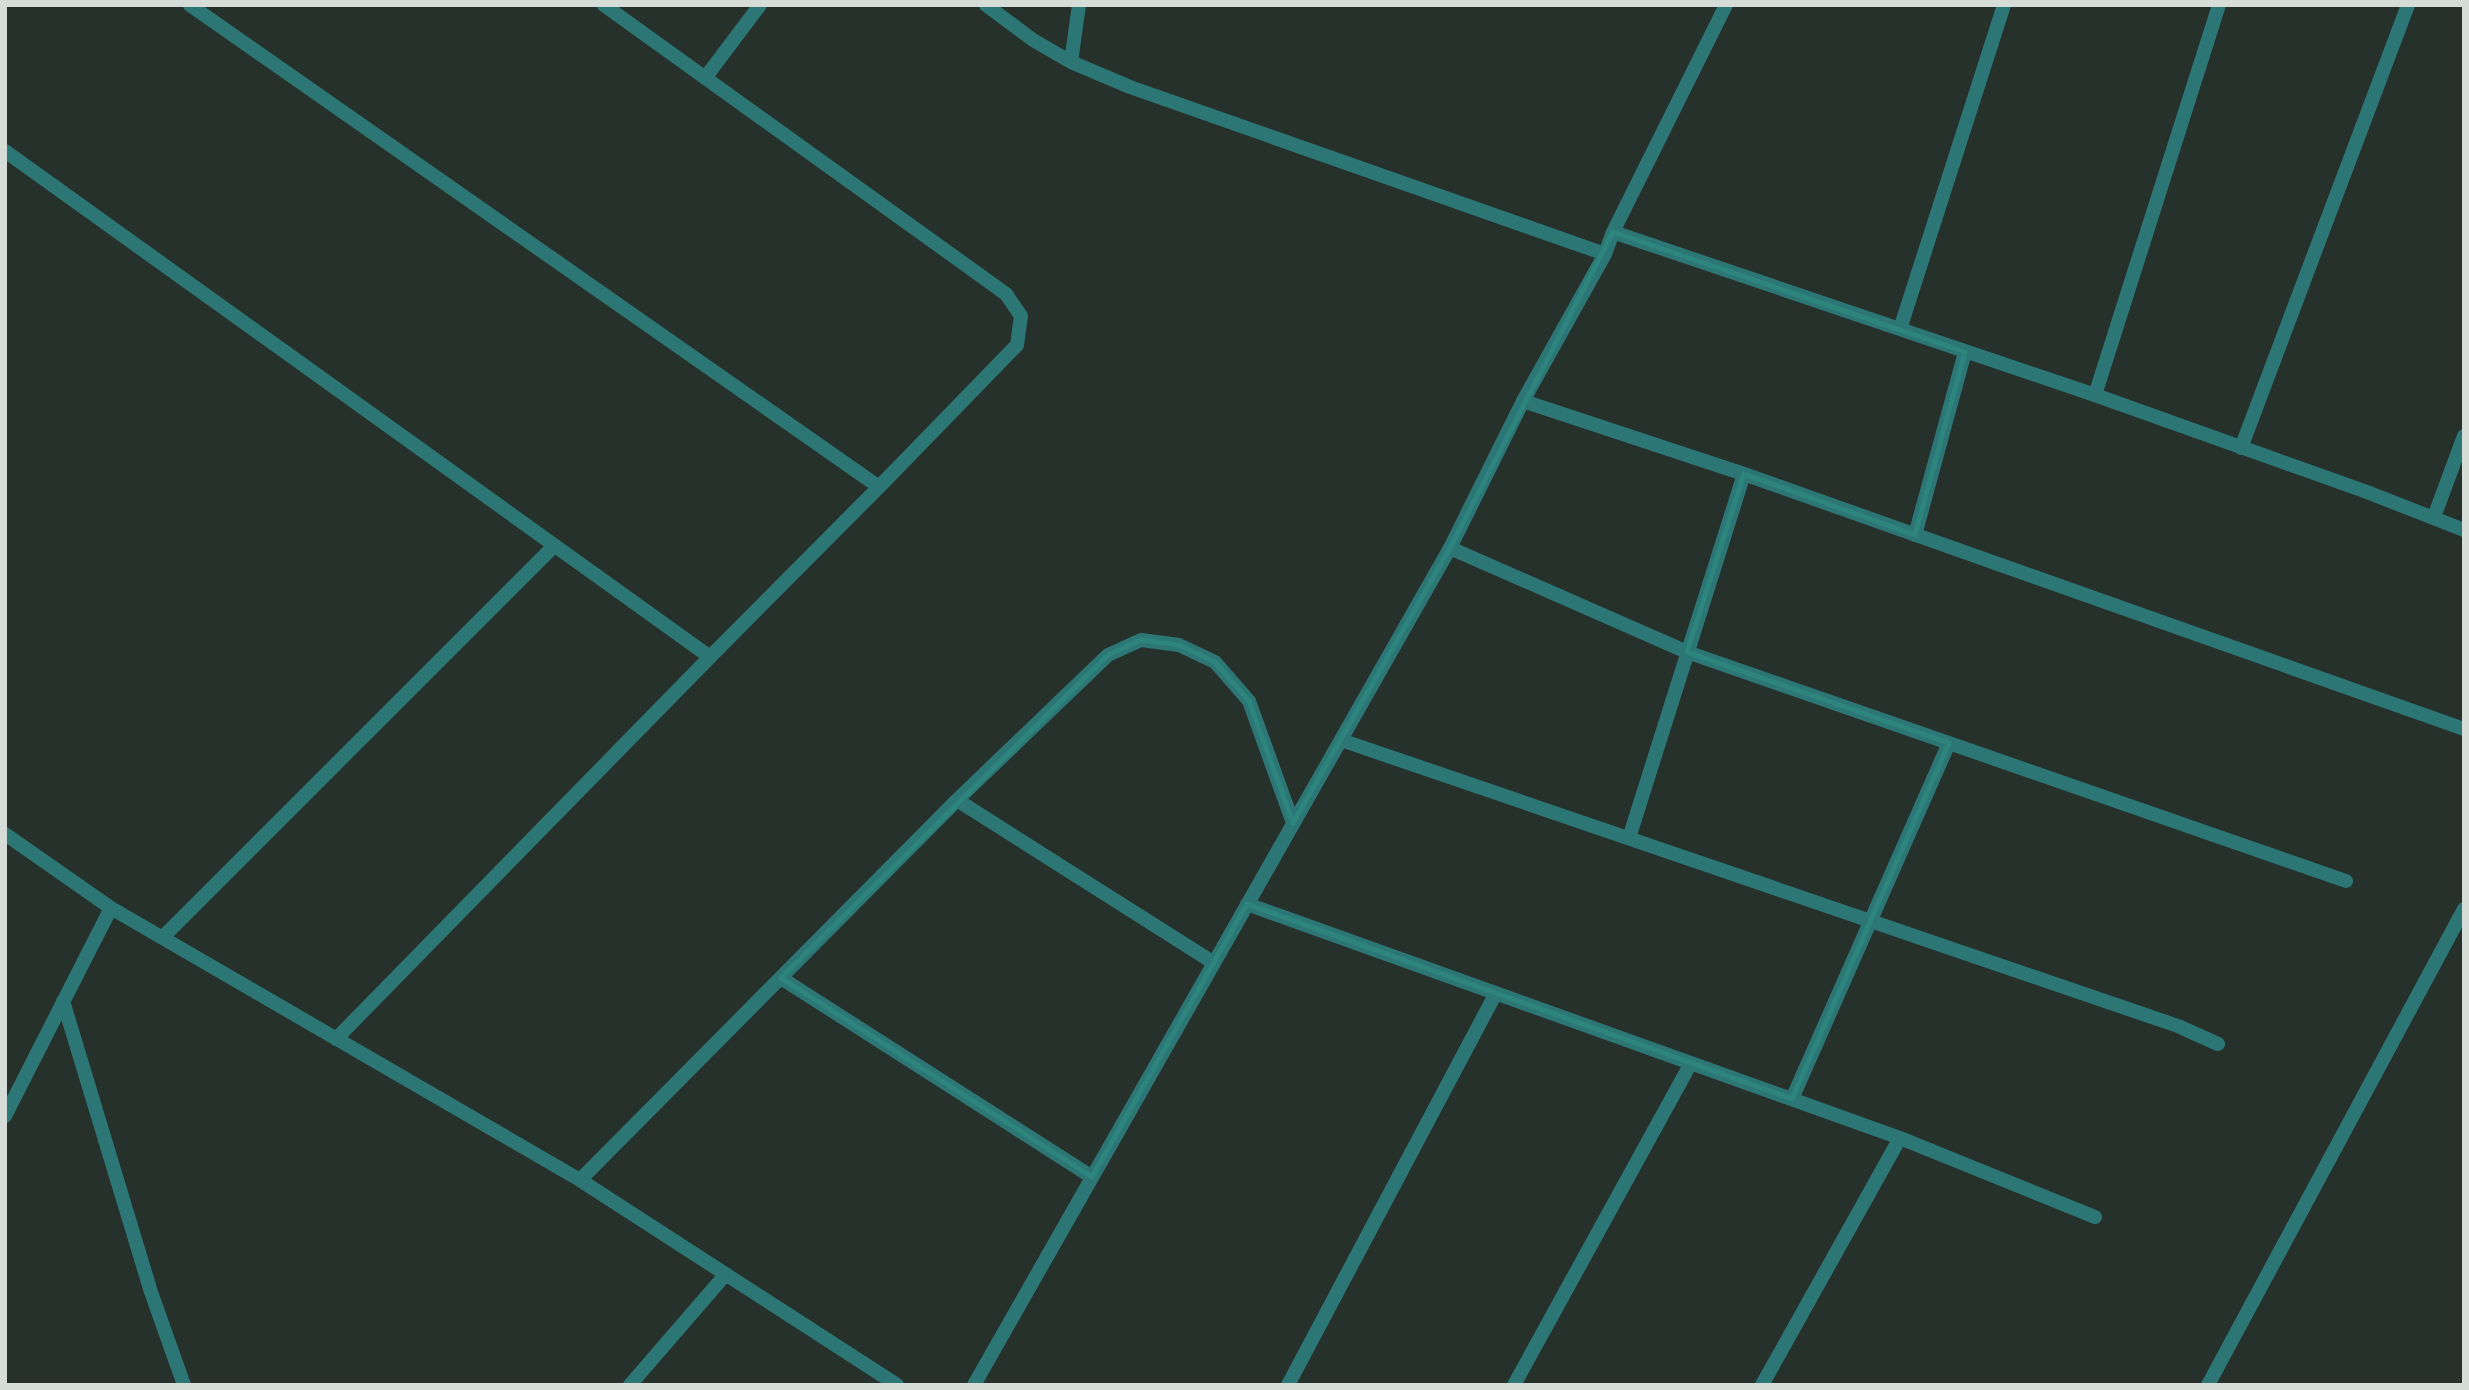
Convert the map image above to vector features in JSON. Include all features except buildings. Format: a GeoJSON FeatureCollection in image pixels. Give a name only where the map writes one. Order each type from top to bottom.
{"type":"FeatureCollection","features":[{"type":"Feature","properties":{"kind":"street"},"geometry":{"type":"LineString","coordinates":[[190,5],[879,487]]}},
{"type":"Feature","properties":{"kind":"street"},"geometry":{"type":"LineString","coordinates":[[336,1039],[1017,345],[1021,316],[1006,294],[604,5]]}},
{"type":"Feature","properties":{"kind":"street"},"geometry":{"type":"LineString","coordinates":[[705,78],[760,5]]}},
{"type":"Feature","properties":{"kind":"street"},"geometry":{"type":"LineString","coordinates":[[986,5],[1033,40],[1071,62],[1130,87],[1605,254]]}},
{"type":"Feature","properties":{"kind":"street"},"geometry":{"type":"LineString","coordinates":[[1071,62],[1079,5]]}},
{"type":"Feature","properties":{"kind":"street"},"geometry":{"type":"LineString","coordinates":[[974,1385],[1450,548],[1523,401],[1605,254],[1613,232],[1726,5]]}},
{"type":"Feature","properties":{"kind":"street"},"geometry":{"type":"LineString","coordinates":[[1900,329],[2004,5]]}},
{"type":"Feature","properties":{"kind":"street"},"geometry":{"type":"LineString","coordinates":[[2095,395],[2219,5]]}},
{"type":"Feature","properties":{"kind":"street"},"geometry":{"type":"LineString","coordinates":[[2241,448],[2407,5]]}},
{"type":"Feature","properties":{"kind":"street"},"geometry":{"type":"LineString","coordinates":[[5,151],[710,657]]}},
{"type":"Feature","properties":{"kind":"street"},"geometry":{"type":"LineString","coordinates":[[1613,232],[2095,395],[2464,530]]}},
{"type":"Feature","properties":{"kind":"street"},"geometry":{"type":"LineString","coordinates":[[1915,535],[1965,352]]}},
{"type":"Feature","properties":{"kind":"street"},"geometry":{"type":"LineString","coordinates":[[1523,401],[1744,474],[2464,729]]}},
{"type":"Feature","properties":{"kind":"street"},"geometry":{"type":"LineString","coordinates":[[2434,517],[2464,436]]}},
{"type":"Feature","properties":{"kind":"street"},"geometry":{"type":"LineString","coordinates":[[1629,838],[1744,474]]}},
{"type":"Feature","properties":{"kind":"street"},"geometry":{"type":"LineString","coordinates":[[163,937],[554,546]]}},
{"type":"Feature","properties":{"kind":"street"},"geometry":{"type":"LineString","coordinates":[[1450,548],[1687,652],[2346,881]]}},
{"type":"Feature","properties":{"kind":"street"},"geometry":{"type":"LineString","coordinates":[[580,1180],[957,800],[1108,655],[1141,640],[1179,645],[1214,663],[1249,701],[1293,823]]}},
{"type":"Feature","properties":{"kind":"street"},"geometry":{"type":"LineString","coordinates":[[1341,740],[2178,1026],[2218,1044]]}},
{"type":"Feature","properties":{"kind":"street"},"geometry":{"type":"LineString","coordinates":[[1792,1099],[1949,743]]}},
{"type":"Feature","properties":{"kind":"street"},"geometry":{"type":"LineString","coordinates":[[957,800],[1214,963]]}},
{"type":"Feature","properties":{"kind":"street"},"geometry":{"type":"LineString","coordinates":[[5,834],[111,908],[580,1180],[897,1385]]}},
{"type":"Feature","properties":{"kind":"street"},"geometry":{"type":"LineString","coordinates":[[1247,904],[1900,1138],[2095,1217]]}},
{"type":"Feature","properties":{"kind":"street"},"geometry":{"type":"LineString","coordinates":[[5,1116],[11,1095],[111,908]]}},
{"type":"Feature","properties":{"kind":"street"},"geometry":{"type":"LineString","coordinates":[[2208,1385],[2464,909]]}},
{"type":"Feature","properties":{"kind":"street"},"geometry":{"type":"LineString","coordinates":[[781,978],[1092,1177]]}},
{"type":"Feature","properties":{"kind":"street"},"geometry":{"type":"LineString","coordinates":[[1288,1385],[1496,993]]}},
{"type":"Feature","properties":{"kind":"street"},"geometry":{"type":"LineString","coordinates":[[63,1002],[150,1292],[184,1385]]}},
{"type":"Feature","properties":{"kind":"street"},"geometry":{"type":"LineString","coordinates":[[1514,1385],[1691,1063]]}},
{"type":"Feature","properties":{"kind":"street"},"geometry":{"type":"LineString","coordinates":[[1762,1385],[1900,1138]]}},
{"type":"Feature","properties":{"kind":"street"},"geometry":{"type":"LineString","coordinates":[[629,1385],[726,1274]]}},
{"type":"Feature","properties":{"kind":"highlighted area"},"geometry":{"type":"Polygon","coordinates":[[[1613,232],[1965,352],[1915,535],[1744,474],[1687,652],[1949,743],[1792,1099],[1247,904],[1092,1177],[781,978],[1108,655],[1141,640],[1179,645],[1215,662],[1249,701],[1293,823],[1450,548],[1613,232]]]}}]}
